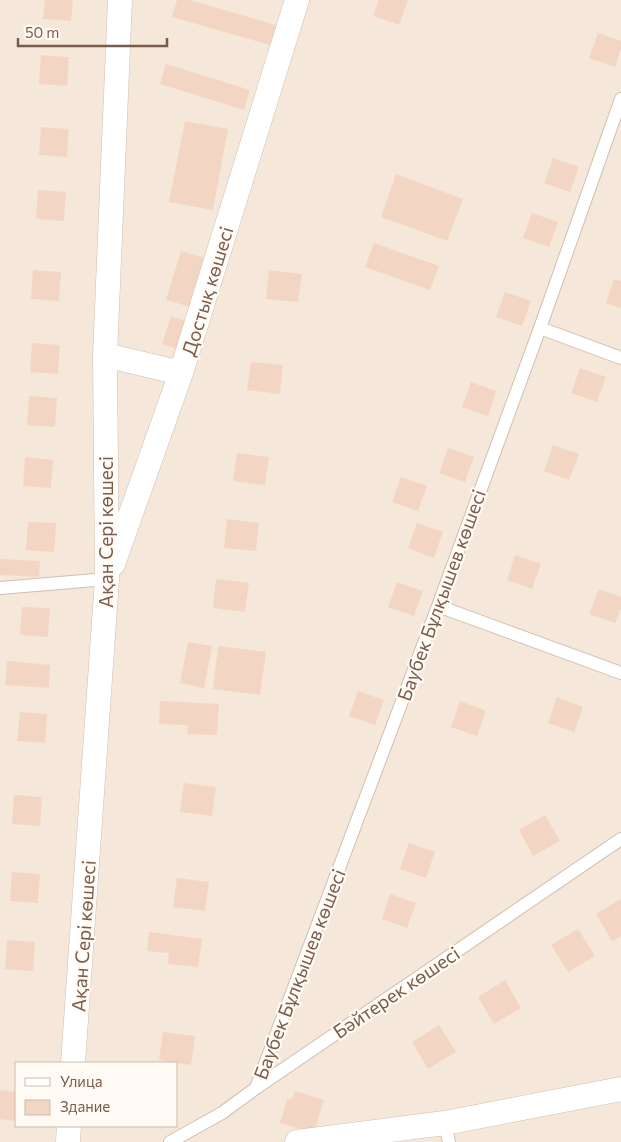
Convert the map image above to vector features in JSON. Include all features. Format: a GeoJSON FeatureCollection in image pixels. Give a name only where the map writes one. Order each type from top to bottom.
{"type":"FeatureCollection","features":[{"type":"Feature","properties":{"kind":"street","name":"Ақан Сері көшесі"},"geometry":{"type":"LineString","coordinates":[[73,1062],[107,579],[105,355],[120,0]]}},
{"type":"Feature","properties":{"kind":"street","name":"Достық көшесі"},"geometry":{"type":"LineString","coordinates":[[107,579],[181,373],[297,0]]}},
{"type":"Feature","properties":{"kind":"street"},"geometry":{"type":"LineString","coordinates":[[105,355],[181,373]]}},
{"type":"Feature","properties":{"kind":"street"},"geometry":{"type":"LineString","coordinates":[[296,1142],[447,1133],[621,1089]]}},
{"type":"Feature","properties":{"kind":"street"},"geometry":{"type":"LineString","coordinates":[[68,1142],[69,1127]]}},
{"type":"Feature","properties":{"kind":"lane","name":"Баубек Бұлқышев көшесі"},"geometry":{"type":"LineString","coordinates":[[256,1088],[438,606],[540,328],[621,99]]}},
{"type":"Feature","properties":{"kind":"lane"},"geometry":{"type":"LineString","coordinates":[[540,328],[621,358]]}},
{"type":"Feature","properties":{"kind":"lane"},"geometry":{"type":"LineString","coordinates":[[0,588],[107,579]]}},
{"type":"Feature","properties":{"kind":"lane"},"geometry":{"type":"LineString","coordinates":[[438,606],[621,673]]}},
{"type":"Feature","properties":{"kind":"lane","name":"Бәйтерек көшесі"},"geometry":{"type":"LineString","coordinates":[[170,1142],[222,1113],[621,839]]}},
{"type":"Feature","properties":{"kind":"shaded area"},"geometry":{"type":"Polygon","coordinates":[[[0,0],[621,0],[621,1142],[0,1142],[0,0]]]}},
{"type":"Feature","properties":{"kind":"building"},"geometry":{"type":"Polygon","coordinates":[[[45,0],[73,0],[71,21],[43,19],[45,0]]]}},
{"type":"Feature","properties":{"kind":"building"},"geometry":{"type":"Polygon","coordinates":[[[177,0],[190,0],[279,26],[273,46],[172,17],[177,0]]]}},
{"type":"Feature","properties":{"kind":"building"},"geometry":{"type":"Polygon","coordinates":[[[379,0],[408,0],[399,25],[373,16],[379,0]]]}},
{"type":"Feature","properties":{"kind":"building"},"geometry":{"type":"Polygon","coordinates":[[[598,33],[621,41],[621,49],[615,67],[589,58],[598,33]]]}},
{"type":"Feature","properties":{"kind":"building"},"geometry":{"type":"Polygon","coordinates":[[[41,55],[69,57],[67,86],[39,84],[41,55]]]}},
{"type":"Feature","properties":{"kind":"building"},"geometry":{"type":"Polygon","coordinates":[[[166,64],[250,90],[244,110],[160,84],[166,64]]]}},
{"type":"Feature","properties":{"kind":"building"},"geometry":{"type":"Polygon","coordinates":[[[185,121],[228,129],[213,210],[169,202],[185,121]]]}},
{"type":"Feature","properties":{"kind":"building"},"geometry":{"type":"Polygon","coordinates":[[[41,127],[69,129],[67,157],[39,155],[41,127]]]}},
{"type":"Feature","properties":{"kind":"building"},"geometry":{"type":"Polygon","coordinates":[[[553,158],[579,167],[570,192],[544,183],[553,158]]]}},
{"type":"Feature","properties":{"kind":"building"},"geometry":{"type":"Polygon","coordinates":[[[396,174],[463,199],[447,241],[381,217],[396,174]]]}},
{"type":"Feature","properties":{"kind":"building"},"geometry":{"type":"Polygon","coordinates":[[[38,190],[66,192],[64,221],[36,219],[38,190]]]}},
{"type":"Feature","properties":{"kind":"building"},"geometry":{"type":"Polygon","coordinates":[[[532,213],[558,222],[549,247],[523,238],[532,213]]]}},
{"type":"Feature","properties":{"kind":"building"},"geometry":{"type":"Polygon","coordinates":[[[374,243],[439,266],[430,290],[365,267],[374,243]]]}},
{"type":"Feature","properties":{"kind":"building"},"geometry":{"type":"Polygon","coordinates":[[[181,251],[209,259],[194,308],[166,300],[181,251]]]}},
{"type":"Feature","properties":{"kind":"building"},"geometry":{"type":"Polygon","coordinates":[[[33,270],[61,272],[59,301],[31,299],[33,270]]]}},
{"type":"Feature","properties":{"kind":"building"},"geometry":{"type":"Polygon","coordinates":[[[269,270],[302,274],[298,302],[266,299],[269,270]]]}},
{"type":"Feature","properties":{"kind":"building"},"geometry":{"type":"Polygon","coordinates":[[[614,279],[621,281],[621,309],[606,303],[614,279]]]}},
{"type":"Feature","properties":{"kind":"building"},"geometry":{"type":"Polygon","coordinates":[[[505,292],[531,301],[522,326],[496,317],[505,292]]]}},
{"type":"Feature","properties":{"kind":"building"},"geometry":{"type":"Polygon","coordinates":[[[171,316],[193,323],[184,351],[162,344],[171,316]]]}},
{"type":"Feature","properties":{"kind":"building"},"geometry":{"type":"Polygon","coordinates":[[[32,343],[60,345],[58,374],[30,372],[32,343]]]}},
{"type":"Feature","properties":{"kind":"building"},"geometry":{"type":"Polygon","coordinates":[[[251,362],[283,365],[280,394],[247,390],[251,362]]]}},
{"type":"Feature","properties":{"kind":"building"},"geometry":{"type":"Polygon","coordinates":[[[580,368],[606,377],[597,402],[571,393],[580,368]]]}},
{"type":"Feature","properties":{"kind":"building"},"geometry":{"type":"Polygon","coordinates":[[[471,382],[496,391],[488,416],[462,407],[471,382]]]}},
{"type":"Feature","properties":{"kind":"building"},"geometry":{"type":"Polygon","coordinates":[[[29,396],[57,398],[55,427],[27,425],[29,396]]]}},
{"type":"Feature","properties":{"kind":"building"},"geometry":{"type":"Polygon","coordinates":[[[553,445],[579,454],[569,480],[544,471],[553,445]]]}},
{"type":"Feature","properties":{"kind":"building"},"geometry":{"type":"Polygon","coordinates":[[[448,448],[474,457],[465,482],[439,473],[448,448]]]}},
{"type":"Feature","properties":{"kind":"building"},"geometry":{"type":"Polygon","coordinates":[[[237,453],[269,457],[265,485],[233,481],[237,453]]]}},
{"type":"Feature","properties":{"kind":"building"},"geometry":{"type":"Polygon","coordinates":[[[25,457],[53,460],[51,488],[23,486],[25,457]]]}},
{"type":"Feature","properties":{"kind":"building"},"geometry":{"type":"Polygon","coordinates":[[[401,477],[427,486],[418,511],[392,502],[401,477]]]}},
{"type":"Feature","properties":{"kind":"building"},"geometry":{"type":"Polygon","coordinates":[[[227,519],[259,523],[256,551],[224,548],[227,519]]]}},
{"type":"Feature","properties":{"kind":"building"},"geometry":{"type":"Polygon","coordinates":[[[28,522],[56,523],[54,552],[26,550],[28,522]]]}},
{"type":"Feature","properties":{"kind":"building"},"geometry":{"type":"Polygon","coordinates":[[[417,523],[443,532],[434,558],[408,548],[417,523]]]}},
{"type":"Feature","properties":{"kind":"building"},"geometry":{"type":"Polygon","coordinates":[[[515,555],[541,564],[532,589],[507,580],[515,555]]]}},
{"type":"Feature","properties":{"kind":"building"},"geometry":{"type":"Polygon","coordinates":[[[0,559],[40,561],[39,577],[0,575],[0,559]]]}},
{"type":"Feature","properties":{"kind":"building"},"geometry":{"type":"Polygon","coordinates":[[[216,579],[249,583],[245,612],[213,608],[216,579]]]}},
{"type":"Feature","properties":{"kind":"building"},"geometry":{"type":"Polygon","coordinates":[[[397,582],[423,591],[414,616],[388,607],[397,582]]]}},
{"type":"Feature","properties":{"kind":"building"},"geometry":{"type":"Polygon","coordinates":[[[599,589],[621,597],[621,608],[615,623],[589,614],[599,589]]]}},
{"type":"Feature","properties":{"kind":"building"},"geometry":{"type":"Polygon","coordinates":[[[22,607],[50,608],[48,637],[20,635],[22,607]]]}},
{"type":"Feature","properties":{"kind":"building"},"geometry":{"type":"Polygon","coordinates":[[[188,642],[212,646],[204,688],[180,683],[188,642]]]}},
{"type":"Feature","properties":{"kind":"building"},"geometry":{"type":"Polygon","coordinates":[[[218,646],[266,652],[260,695],[213,689],[218,646]]]}},
{"type":"Feature","properties":{"kind":"building"},"geometry":{"type":"Polygon","coordinates":[[[7,661],[50,665],[49,688],[5,685],[7,661]]]}},
{"type":"Feature","properties":{"kind":"building"},"geometry":{"type":"Polygon","coordinates":[[[358,691],[384,700],[375,725],[349,716],[358,691]]]}},
{"type":"Feature","properties":{"kind":"building"},"geometry":{"type":"Polygon","coordinates":[[[557,697],[583,707],[574,732],[548,723],[557,697]]]}},
{"type":"Feature","properties":{"kind":"building"},"geometry":{"type":"Polygon","coordinates":[[[160,701],[219,704],[217,735],[187,734],[188,725],[159,724],[160,701]]]}},
{"type":"Feature","properties":{"kind":"building"},"geometry":{"type":"Polygon","coordinates":[[[460,701],[486,711],[477,736],[451,727],[460,701]]]}},
{"type":"Feature","properties":{"kind":"building"},"geometry":{"type":"Polygon","coordinates":[[[20,712],[47,714],[45,743],[17,741],[20,712]]]}},
{"type":"Feature","properties":{"kind":"building"},"geometry":{"type":"Polygon","coordinates":[[[184,783],[216,787],[212,816],[180,812],[184,783]]]}},
{"type":"Feature","properties":{"kind":"building"},"geometry":{"type":"Polygon","coordinates":[[[14,795],[42,797],[40,826],[12,824],[14,795]]]}},
{"type":"Feature","properties":{"kind":"building"},"geometry":{"type":"Polygon","coordinates":[[[545,815],[560,841],[533,856],[519,830],[545,815]]]}},
{"type":"Feature","properties":{"kind":"building"},"geometry":{"type":"Polygon","coordinates":[[[409,843],[435,852],[426,878],[400,869],[409,843]]]}},
{"type":"Feature","properties":{"kind":"building"},"geometry":{"type":"Polygon","coordinates":[[[12,872],[40,874],[38,903],[10,901],[12,872]]]}},
{"type":"Feature","properties":{"kind":"building"},"geometry":{"type":"Polygon","coordinates":[[[177,878],[209,882],[205,911],[173,907],[177,878]]]}},
{"type":"Feature","properties":{"kind":"building"},"geometry":{"type":"Polygon","coordinates":[[[390,894],[416,903],[407,928],[382,919],[390,894]]]}},
{"type":"Feature","properties":{"kind":"building"},"geometry":{"type":"Polygon","coordinates":[[[621,899],[621,936],[612,941],[596,914],[621,899]]]}},
{"type":"Feature","properties":{"kind":"building"},"geometry":{"type":"Polygon","coordinates":[[[578,929],[595,956],[568,972],[551,945],[578,929]]]}},
{"type":"Feature","properties":{"kind":"building"},"geometry":{"type":"Polygon","coordinates":[[[149,932],[202,939],[198,967],[168,964],[169,953],[147,951],[149,932]]]}},
{"type":"Feature","properties":{"kind":"building"},"geometry":{"type":"Polygon","coordinates":[[[7,940],[35,942],[33,971],[5,969],[7,940]]]}},
{"type":"Feature","properties":{"kind":"building"},"geometry":{"type":"Polygon","coordinates":[[[505,980],[521,1008],[494,1024],[478,997],[505,980]]]}},
{"type":"Feature","properties":{"kind":"building"},"geometry":{"type":"Polygon","coordinates":[[[439,1025],[456,1052],[428,1069],[412,1042],[439,1025]]]}},
{"type":"Feature","properties":{"kind":"building"},"geometry":{"type":"Polygon","coordinates":[[[163,1032],[195,1036],[191,1065],[159,1060],[163,1032]]]}},
{"type":"Feature","properties":{"kind":"building"},"geometry":{"type":"Polygon","coordinates":[[[0,1090],[15,1092],[15,1121],[0,1119],[0,1090]]]}},
{"type":"Feature","properties":{"kind":"building"},"geometry":{"type":"Polygon","coordinates":[[[295,1091],[324,1100],[314,1133],[280,1123],[287,1100],[292,1099],[295,1091]]]}}]}
